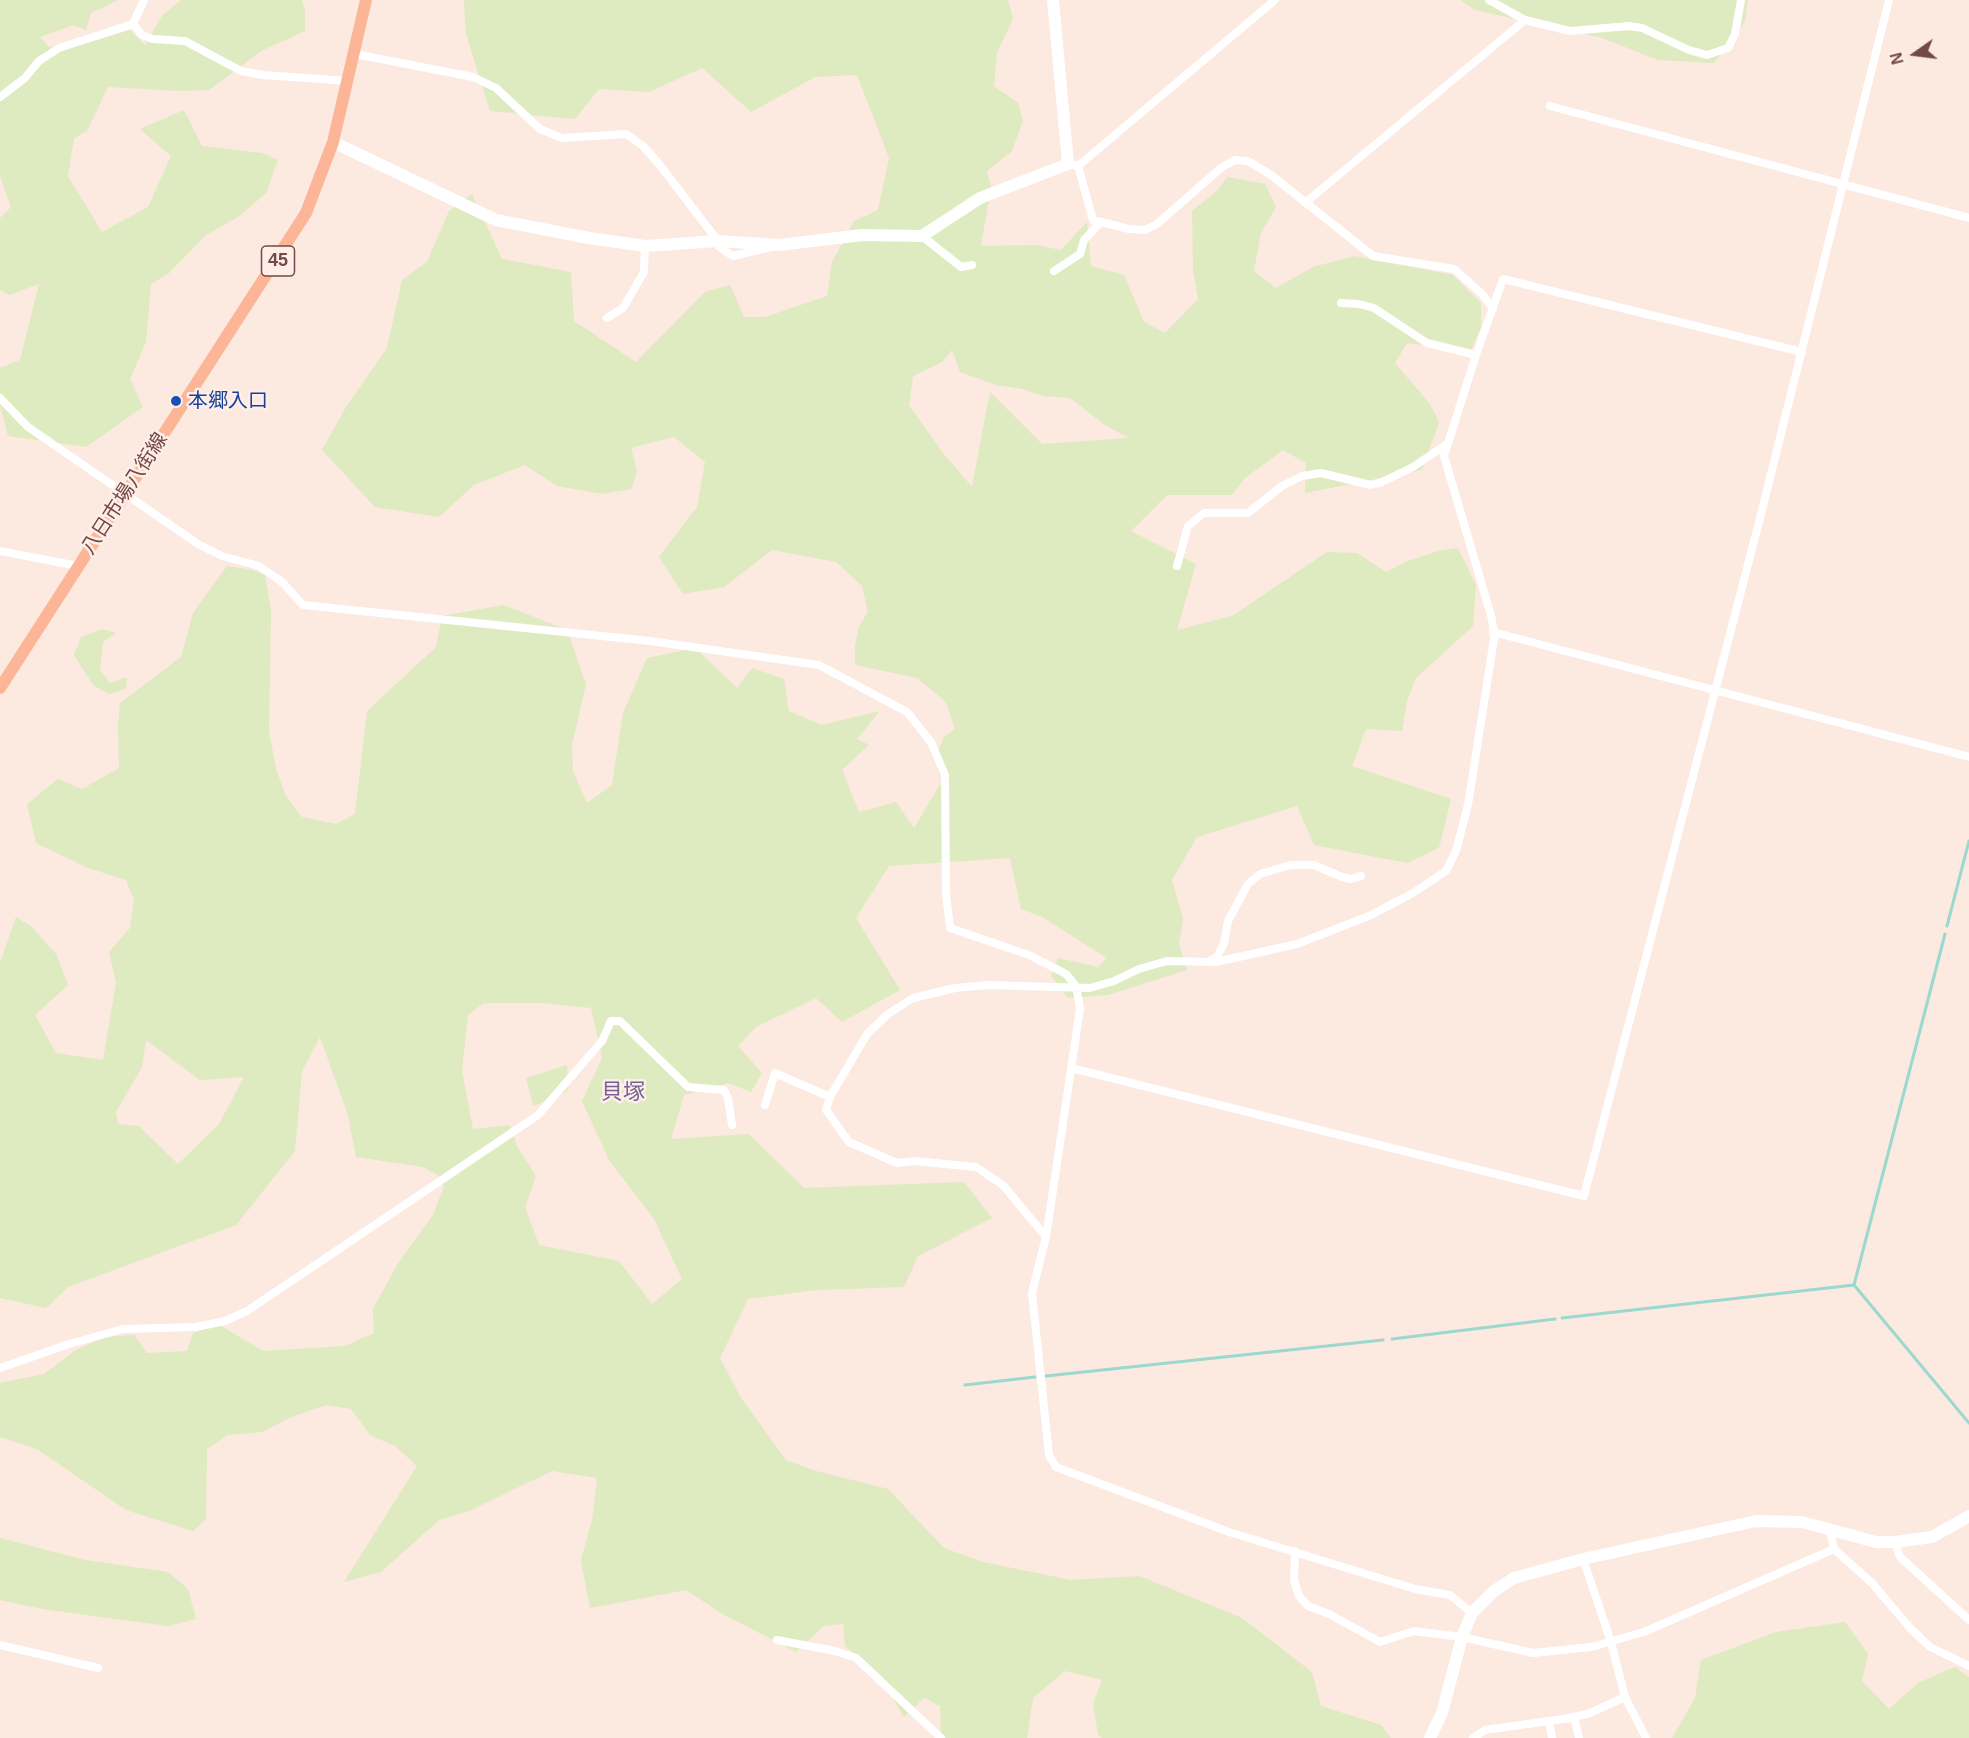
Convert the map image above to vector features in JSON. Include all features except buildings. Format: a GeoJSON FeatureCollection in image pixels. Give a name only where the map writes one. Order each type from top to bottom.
{"type":"FeatureCollection","features":[{"type":"Feature","properties":{"kind":"main road","name":"八日市場八街線"},"geometry":{"type":"LineString","coordinates":[[0,688],[296,232],[306,213],[333,142],[366,0]]}},
{"type":"Feature","properties":{"kind":"street"},"geometry":{"type":"LineString","coordinates":[[0,97],[24,78],[39,61],[58,48],[133,24],[144,0]]}},
{"type":"Feature","properties":{"kind":"street"},"geometry":{"type":"LineString","coordinates":[[1053,0],[1073,165],[1094,220],[1145,230],[1157,224],[1222,166],[1235,160],[1254,164],[1373,256],[1454,269],[1482,294],[1493,309]]}},
{"type":"Feature","properties":{"kind":"street"},"geometry":{"type":"LineString","coordinates":[[333,142],[496,220],[589,238],[645,246],[718,241],[779,245],[862,235],[922,236],[980,198],[1073,165],[1275,0]]}},
{"type":"Feature","properties":{"kind":"street"},"geometry":{"type":"LineString","coordinates":[[1489,0],[1525,20],[1570,31],[1629,26],[1642,28],[1689,50],[1707,55],[1728,48],[1735,34],[1741,0]]}},
{"type":"Feature","properties":{"kind":"street"},"geometry":{"type":"LineString","coordinates":[[1071,1068],[1584,1196],[1716,691],[1889,0]]}},
{"type":"Feature","properties":{"kind":"street"},"geometry":{"type":"LineString","coordinates":[[1305,203],[1525,20]]}},
{"type":"Feature","properties":{"kind":"street"},"geometry":{"type":"LineString","coordinates":[[133,24],[142,34],[153,39],[185,41],[241,71],[263,75],[349,81]]}},
{"type":"Feature","properties":{"kind":"street"},"geometry":{"type":"LineString","coordinates":[[355,54],[479,80],[496,88],[540,129],[562,138],[626,134],[643,146],[659,164],[718,241]]}},
{"type":"Feature","properties":{"kind":"street"},"geometry":{"type":"LineString","coordinates":[[1550,106],[1969,218]]}},
{"type":"Feature","properties":{"kind":"street"},"geometry":{"type":"LineString","coordinates":[[1054,271],[1080,254],[1084,240],[1100,223]]}},
{"type":"Feature","properties":{"kind":"street"},"geometry":{"type":"LineString","coordinates":[[922,236],[961,267],[972,265]]}},
{"type":"Feature","properties":{"kind":"street"},"geometry":{"type":"LineString","coordinates":[[608,318],[623,308],[644,272],[645,246]]}},
{"type":"Feature","properties":{"kind":"street"},"geometry":{"type":"LineString","coordinates":[[1046,1237],[1003,1185],[976,1167],[937,1165],[915,1161],[897,1163],[849,1142],[826,1110],[830,1097],[867,1034],[888,1014],[913,998],[955,988],[987,985],[1090,988],[1114,981],[1138,969],[1167,961],[1216,962],[1297,944],[1369,916],[1413,893],[1446,871],[1456,851],[1467,805],[1493,632],[1492,619],[1444,456],[1503,279],[1802,352]]}},
{"type":"Feature","properties":{"kind":"street"},"geometry":{"type":"LineString","coordinates":[[1341,303],[1359,304],[1374,309],[1427,343],[1476,355]]}},
{"type":"Feature","properties":{"kind":"street"},"geometry":{"type":"LineString","coordinates":[[0,398],[28,427],[198,544],[222,556],[260,566],[282,582],[303,605],[650,641],[819,664],[907,712],[939,756],[945,775],[946,894],[950,927],[1029,955],[1066,974],[1076,986],[1080,1009],[1046,1237],[1032,1293],[1049,1455],[1056,1467],[1229,1532],[1415,1589],[1450,1596],[1472,1612]]}},
{"type":"Feature","properties":{"kind":"street"},"geometry":{"type":"LineString","coordinates":[[1178,566],[1188,526],[1204,513],[1248,513],[1282,486],[1302,476],[1321,473],[1371,485],[1382,482],[1413,467],[1447,444]]}},
{"type":"Feature","properties":{"kind":"street"},"geometry":{"type":"LineString","coordinates":[[0,551],[78,566]]}},
{"type":"Feature","properties":{"kind":"street"},"geometry":{"type":"LineString","coordinates":[[1493,632],[1969,757]]}},
{"type":"Feature","properties":{"kind":"street"},"geometry":{"type":"LineString","coordinates":[[1210,961],[1217,957],[1224,943],[1228,921],[1248,884],[1260,874],[1291,865],[1314,865],[1342,877],[1351,879],[1361,876]]}},
{"type":"Feature","properties":{"kind":"street"},"geometry":{"type":"LineString","coordinates":[[0,1368],[123,1329],[196,1327],[225,1321],[248,1311],[537,1115],[602,1041],[611,1021],[620,1021],[688,1087],[724,1090],[728,1098],[732,1125]]}},
{"type":"Feature","properties":{"kind":"street"},"geometry":{"type":"LineString","coordinates":[[765,1105],[776,1073],[830,1097]]}},
{"type":"Feature","properties":{"kind":"street"},"geometry":{"type":"LineString","coordinates":[[0,1359],[10,1364]]}},
{"type":"Feature","properties":{"kind":"street"},"geometry":{"type":"LineString","coordinates":[[1430,1738],[1442,1713],[1462,1637],[1472,1612],[1514,1578],[1583,1559],[1756,1521],[1802,1522],[1876,1542],[1895,1542],[1932,1537],[1969,1516]]}},
{"type":"Feature","properties":{"kind":"street"},"geometry":{"type":"LineString","coordinates":[[1830,1530],[1834,1549],[1872,1583],[1910,1628],[1930,1647],[1969,1666]]}},
{"type":"Feature","properties":{"kind":"street"},"geometry":{"type":"LineString","coordinates":[[1895,1542],[1900,1557],[1969,1620]]}},
{"type":"Feature","properties":{"kind":"street"},"geometry":{"type":"LineString","coordinates":[[1295,1551],[1294,1580],[1299,1596],[1308,1606],[1329,1614],[1380,1642],[1414,1631],[1462,1637],[1510,1654],[1591,1647],[1644,1632],[1834,1549]]}},
{"type":"Feature","properties":{"kind":"street"},"geometry":{"type":"LineString","coordinates":[[1583,1559],[1611,1642],[1625,1697],[1646,1738]]}},
{"type":"Feature","properties":{"kind":"street"},"geometry":{"type":"LineString","coordinates":[[777,1640],[835,1651],[856,1658],[941,1738]]}},
{"type":"Feature","properties":{"kind":"street"},"geometry":{"type":"LineString","coordinates":[[0,1645],[98,1668]]}},
{"type":"Feature","properties":{"kind":"street"},"geometry":{"type":"LineString","coordinates":[[1473,1738],[1485,1730],[1574,1717],[1625,1697]]}},
{"type":"Feature","properties":{"kind":"street"},"geometry":{"type":"LineString","coordinates":[[1574,1717],[1579,1738]]}},
{"type":"Feature","properties":{"kind":"street"},"geometry":{"type":"LineString","coordinates":[[1549,1721],[1552,1738]]}},
{"type":"Feature","properties":{"kind":"green space"},"geometry":{"type":"Polygon","coordinates":[[[0,0],[118,0],[91,13],[86,30],[73,25],[40,37],[49,47],[77,46],[130,30],[145,45],[162,16],[181,0],[302,0],[305,10],[305,31],[261,51],[209,90],[181,91],[108,87],[87,131],[74,138],[68,176],[102,232],[148,207],[171,156],[140,129],[184,110],[202,146],[262,153],[278,160],[266,193],[241,215],[206,235],[168,274],[151,284],[146,342],[130,379],[143,407],[86,447],[8,436],[0,405],[0,368],[20,360],[39,284],[9,295],[0,290],[0,218],[11,207],[0,176],[0,0]]]}},
{"type":"Feature","properties":{"kind":"green space"},"geometry":{"type":"Polygon","coordinates":[[[464,0],[1008,0],[1013,19],[997,52],[994,86],[1018,103],[1023,121],[1012,151],[987,171],[991,187],[981,246],[1036,245],[1061,250],[1087,222],[1091,266],[1124,275],[1144,322],[1165,333],[1198,299],[1193,270],[1192,211],[1218,190],[1227,177],[1265,184],[1276,207],[1261,233],[1254,271],[1276,288],[1313,267],[1354,256],[1453,275],[1481,303],[1481,327],[1471,350],[1407,343],[1395,363],[1430,404],[1439,422],[1422,470],[1305,493],[1306,463],[1283,450],[1244,479],[1232,495],[1167,495],[1131,531],[1196,564],[1177,630],[1232,616],[1327,552],[1357,553],[1386,572],[1405,562],[1438,551],[1458,548],[1476,585],[1473,626],[1416,678],[1407,701],[1402,731],[1366,729],[1352,766],[1451,799],[1439,848],[1407,863],[1314,845],[1297,806],[1197,837],[1172,880],[1183,919],[1179,944],[1187,970],[1108,995],[1068,998],[1051,976],[1058,958],[1098,967],[1107,958],[1042,917],[1021,909],[1010,858],[889,866],[856,918],[900,990],[842,1022],[816,998],[756,1027],[738,1046],[762,1073],[751,1092],[728,1083],[684,1095],[671,1139],[749,1134],[804,1188],[964,1182],[992,1218],[918,1256],[904,1287],[816,1290],[748,1299],[720,1358],[741,1398],[786,1460],[816,1471],[888,1489],[944,1548],[983,1562],[1071,1580],[1140,1576],[1242,1618],[1312,1672],[1321,1706],[1381,1725],[1391,1738],[1102,1738],[1098,1735],[1093,1704],[1102,1680],[1065,1671],[1033,1698],[1027,1738],[941,1738],[940,1706],[924,1698],[904,1717],[879,1675],[845,1646],[843,1624],[824,1626],[796,1652],[721,1613],[686,1590],[590,1608],[581,1560],[592,1520],[597,1478],[552,1471],[469,1511],[439,1520],[381,1572],[344,1582],[417,1466],[395,1446],[370,1435],[351,1409],[326,1405],[291,1417],[262,1432],[228,1435],[207,1449],[206,1519],[193,1531],[126,1510],[37,1449],[0,1437],[0,1383],[44,1374],[76,1350],[105,1337],[134,1335],[147,1353],[187,1351],[193,1333],[218,1324],[263,1351],[345,1346],[374,1333],[373,1309],[397,1265],[433,1215],[444,1186],[439,1176],[423,1167],[356,1157],[348,1115],[320,1037],[302,1071],[295,1151],[236,1225],[68,1287],[46,1308],[0,1298],[0,963],[16,917],[32,927],[56,954],[68,985],[35,1015],[56,1053],[103,1060],[116,983],[109,952],[130,928],[134,900],[126,880],[88,868],[36,843],[27,804],[58,779],[82,789],[119,768],[120,703],[181,657],[193,613],[227,566],[253,570],[265,575],[271,611],[269,731],[276,769],[286,796],[302,817],[336,824],[355,814],[367,711],[436,647],[442,616],[504,605],[567,630],[586,684],[572,745],[573,771],[587,803],[612,785],[623,713],[647,658],[695,648],[737,688],[752,668],[784,679],[789,711],[821,725],[880,711],[857,739],[869,745],[842,770],[859,812],[896,802],[914,828],[942,781],[935,758],[944,737],[955,729],[946,702],[917,678],[855,665],[855,645],[859,626],[868,612],[862,586],[836,562],[772,550],[724,587],[683,594],[659,557],[697,507],[705,462],[674,437],[631,448],[637,471],[631,489],[602,494],[557,486],[525,465],[474,485],[439,517],[375,507],[322,450],[346,407],[387,348],[402,280],[427,262],[449,211],[472,194],[502,259],[571,272],[574,321],[636,362],[705,292],[730,285],[744,317],[765,317],[827,296],[832,262],[854,221],[878,210],[889,158],[857,75],[815,77],[751,112],[702,68],[649,92],[599,89],[575,119],[490,111],[466,34],[464,0]],[[952,350],[942,362],[913,376],[909,405],[943,453],[972,487],[990,392],[1042,444],[1129,438],[1105,425],[1070,398],[1043,396],[1023,389],[996,385],[960,372],[952,350]],[[484,1003],[468,1015],[462,1070],[473,1129],[510,1125],[517,1146],[536,1176],[525,1207],[539,1245],[619,1261],[652,1304],[682,1279],[654,1219],[609,1160],[582,1101],[602,1058],[591,1008],[542,1003],[484,1003]],[[146,1040],[142,1067],[116,1112],[118,1124],[139,1126],[178,1164],[219,1124],[244,1077],[200,1080],[146,1040]]]}},
{"type":"Feature","properties":{"kind":"green space"},"geometry":{"type":"Polygon","coordinates":[[[1460,0],[1748,0],[1745,22],[1714,63],[1658,60],[1602,38],[1475,10],[1460,0]]]}},
{"type":"Feature","properties":{"kind":"green space"},"geometry":{"type":"Polygon","coordinates":[[[102,629],[116,633],[103,642],[100,670],[110,683],[127,677],[126,689],[109,694],[93,685],[74,655],[81,637],[102,629]]]}},
{"type":"Feature","properties":{"kind":"green space"},"geometry":{"type":"Polygon","coordinates":[[[567,1065],[568,1090],[558,1097],[533,1106],[526,1078],[567,1065]]]}},
{"type":"Feature","properties":{"kind":"green space"},"geometry":{"type":"Polygon","coordinates":[[[0,1538],[86,1560],[168,1572],[188,1589],[196,1619],[168,1626],[42,1609],[0,1600],[0,1538]]]}},
{"type":"Feature","properties":{"kind":"green space"},"geometry":{"type":"Polygon","coordinates":[[[1845,1622],[1868,1654],[1862,1681],[1889,1709],[1918,1683],[1955,1667],[1969,1677],[1969,1738],[1672,1738],[1695,1698],[1701,1660],[1776,1632],[1845,1622]]]}},
{"type":"Feature","properties":{"kind":"waterway"},"geometry":{"type":"LineString","coordinates":[[1947,926],[1969,841]]}},
{"type":"Feature","properties":{"kind":"waterway"},"geometry":{"type":"LineString","coordinates":[[1854,1285],[1945,934]]}},
{"type":"Feature","properties":{"kind":"waterway"},"geometry":{"type":"LineString","coordinates":[[1854,1285],[1969,1423]]}},
{"type":"Feature","properties":{"kind":"waterway"},"geometry":{"type":"LineString","coordinates":[[1562,1318],[1854,1285]]}},
{"type":"Feature","properties":{"kind":"waterway"},"geometry":{"type":"LineString","coordinates":[[1392,1339],[1555,1319]]}},
{"type":"Feature","properties":{"kind":"waterway"},"geometry":{"type":"LineString","coordinates":[[1046,1376],[1383,1340]]}},
{"type":"Feature","properties":{"kind":"waterway"},"geometry":{"type":"LineString","coordinates":[[965,1385],[1035,1377]]}},
{"type":"Feature","properties":{"kind":"place","name":"本郷入口"},"geometry":{"type":"Point","coordinates":[176,401]}},
{"type":"Feature","properties":{"kind":"district","name":"貝塚"},"geometry":{"type":"Point","coordinates":[623,1093]}}]}
